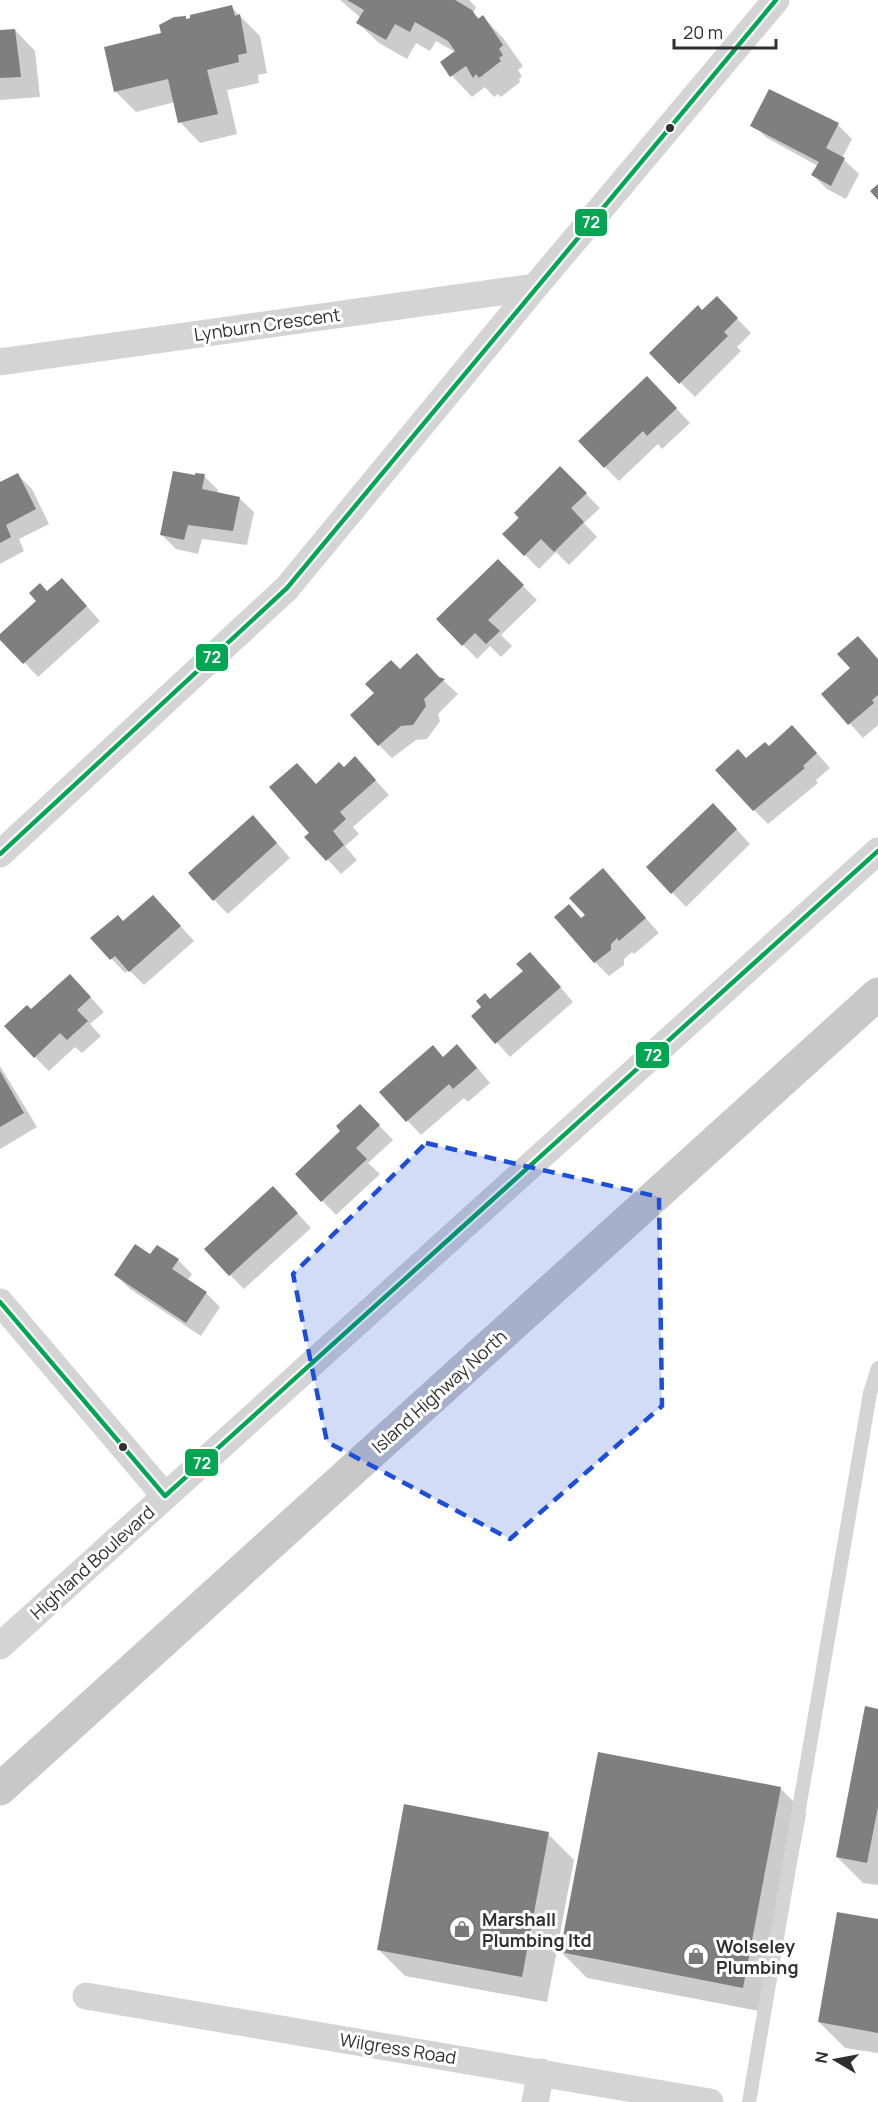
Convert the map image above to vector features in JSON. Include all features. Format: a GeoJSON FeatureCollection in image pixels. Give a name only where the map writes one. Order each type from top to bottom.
{"type":"FeatureCollection","features":[{"type":"Feature","properties":{"kind":"main road","name":"Island Highway North"},"geometry":{"type":"LineString","coordinates":[[0,1788],[878,994]]}},
{"type":"Feature","properties":{"kind":"street"},"geometry":{"type":"LineString","coordinates":[[0,854],[287,588],[535,286],[776,0]]}},
{"type":"Feature","properties":{"kind":"street","name":"Lynburn Crescent"},"geometry":{"type":"LineString","coordinates":[[0,362],[535,286]]}},
{"type":"Feature","properties":{"kind":"street","name":"Highland Boulevard"},"geometry":{"type":"LineString","coordinates":[[0,1646],[878,851]]}},
{"type":"Feature","properties":{"kind":"street"},"geometry":{"type":"LineString","coordinates":[[0,1302],[165,1496]]}},
{"type":"Feature","properties":{"kind":"street","name":"Wilgress Road"},"geometry":{"type":"LineString","coordinates":[[86,1996],[710,2102]]}},
{"type":"Feature","properties":{"kind":"street"},"geometry":{"type":"LineString","coordinates":[[535,2102],[541,2072]]}},
{"type":"Feature","properties":{"kind":"lane"},"geometry":{"type":"LineString","coordinates":[[749,2102],[870,1393],[878,1368]]}},
{"type":"Feature","properties":{"kind":"highlighted area"},"geometry":{"type":"Polygon","coordinates":[[[426,1143],[659,1197],[662,1406],[510,1539],[327,1442],[293,1274],[426,1143]]]}},
{"type":"Feature","properties":{"kind":"building"},"geometry":{"type":"Polygon","coordinates":[[[347,0],[455,0],[472,10],[478,19],[483,15],[503,45],[499,49],[503,55],[499,58],[501,61],[479,78],[476,74],[473,78],[466,66],[450,77],[440,62],[455,51],[448,41],[415,22],[410,32],[395,24],[386,40],[356,23],[364,10],[347,0]]]}},
{"type":"Feature","properties":{"kind":"building"},"geometry":{"type":"Polygon","coordinates":[[[232,5],[235,16],[240,14],[247,53],[238,55],[239,62],[207,70],[218,114],[178,123],[168,79],[114,92],[104,47],[161,33],[159,25],[174,17],[186,16],[186,19],[190,18],[190,15],[232,5]]]}},
{"type":"Feature","properties":{"kind":"building"},"geometry":{"type":"Polygon","coordinates":[[[15,29],[21,77],[0,78],[0,30],[15,29]]]}},
{"type":"Feature","properties":{"kind":"building"},"geometry":{"type":"Polygon","coordinates":[[[769,89],[839,123],[826,148],[845,158],[831,186],[811,175],[819,162],[750,126],[769,89]]]}},
{"type":"Feature","properties":{"kind":"building"},"geometry":{"type":"Polygon","coordinates":[[[878,184],[878,200],[870,191],[878,184]]]}},
{"type":"Feature","properties":{"kind":"building"},"geometry":{"type":"Polygon","coordinates":[[[717,296],[738,318],[724,332],[728,336],[679,384],[649,353],[698,305],[702,310],[717,296]]]}},
{"type":"Feature","properties":{"kind":"building"},"geometry":{"type":"Polygon","coordinates":[[[647,376],[677,408],[647,436],[643,431],[604,468],[578,441],[647,376]]]}},
{"type":"Feature","properties":{"kind":"building"},"geometry":{"type":"Polygon","coordinates":[[[560,466],[587,493],[571,508],[584,522],[554,552],[541,539],[524,556],[502,534],[519,518],[514,513],[560,466]]]}},
{"type":"Feature","properties":{"kind":"building"},"geometry":{"type":"Polygon","coordinates":[[[173,471],[195,475],[195,473],[205,474],[202,489],[240,497],[233,531],[188,525],[184,540],[160,535],[173,471]]]}},
{"type":"Feature","properties":{"kind":"building"},"geometry":{"type":"Polygon","coordinates":[[[18,473],[36,509],[6,525],[11,537],[0,543],[0,482],[18,473]]]}},
{"type":"Feature","properties":{"kind":"building"},"geometry":{"type":"Polygon","coordinates":[[[498,559],[524,585],[488,620],[500,631],[486,644],[475,633],[462,646],[436,619],[498,559]]]}},
{"type":"Feature","properties":{"kind":"building"},"geometry":{"type":"Polygon","coordinates":[[[62,578],[87,606],[23,664],[0,640],[0,634],[36,601],[29,593],[40,583],[47,591],[62,578]]]}},
{"type":"Feature","properties":{"kind":"building"},"geometry":{"type":"Polygon","coordinates":[[[858,636],[878,659],[878,695],[872,700],[874,703],[848,725],[821,694],[850,668],[837,654],[858,636]]]}},
{"type":"Feature","properties":{"kind":"building"},"geometry":{"type":"Polygon","coordinates":[[[417,653],[439,677],[445,679],[424,699],[426,706],[413,725],[401,726],[378,746],[350,715],[374,693],[365,684],[391,660],[400,669],[417,653]]]}},
{"type":"Feature","properties":{"kind":"building"},"geometry":{"type":"Polygon","coordinates":[[[792,725],[817,753],[803,766],[805,768],[753,811],[715,770],[738,749],[746,758],[765,742],[769,746],[792,725]]]}},
{"type":"Feature","properties":{"kind":"building"},"geometry":{"type":"Polygon","coordinates":[[[355,756],[376,780],[340,812],[346,819],[333,831],[344,845],[326,861],[304,837],[309,833],[269,787],[297,763],[316,784],[339,762],[344,767],[355,756]]]}},
{"type":"Feature","properties":{"kind":"building"},"geometry":{"type":"Polygon","coordinates":[[[713,803],[737,829],[671,894],[646,867],[713,803]]]}},
{"type":"Feature","properties":{"kind":"building"},"geometry":{"type":"Polygon","coordinates":[[[253,815],[277,843],[213,901],[188,873],[253,815]]]}},
{"type":"Feature","properties":{"kind":"building"},"geometry":{"type":"Polygon","coordinates":[[[603,868],[646,918],[619,941],[617,938],[611,944],[611,950],[594,963],[554,917],[569,904],[581,918],[585,915],[569,898],[603,868]]]}},
{"type":"Feature","properties":{"kind":"building"},"geometry":{"type":"Polygon","coordinates":[[[153,895],[181,926],[129,972],[115,956],[110,960],[90,938],[118,915],[123,921],[153,895]]]}},
{"type":"Feature","properties":{"kind":"building"},"geometry":{"type":"Polygon","coordinates":[[[530,952],[561,987],[495,1044],[471,1016],[481,1007],[476,1001],[485,993],[490,999],[523,971],[516,964],[530,952]]]}},
{"type":"Feature","properties":{"kind":"building"},"geometry":{"type":"Polygon","coordinates":[[[70,974],[91,997],[77,1010],[88,1021],[67,1040],[60,1033],[34,1058],[4,1026],[27,1005],[31,1009],[70,974]]]}},
{"type":"Feature","properties":{"kind":"building"},"geometry":{"type":"Polygon","coordinates":[[[457,1044],[477,1068],[453,1089],[449,1084],[406,1122],[379,1092],[433,1045],[443,1057],[457,1044]]]}},
{"type":"Feature","properties":{"kind":"building"},"geometry":{"type":"Polygon","coordinates":[[[0,1071],[24,1113],[0,1127],[0,1071]]]}},
{"type":"Feature","properties":{"kind":"building"},"geometry":{"type":"Polygon","coordinates":[[[360,1104],[380,1125],[356,1148],[367,1159],[321,1202],[295,1174],[340,1131],[336,1126],[360,1104]]]}},
{"type":"Feature","properties":{"kind":"building"},"geometry":{"type":"Polygon","coordinates":[[[273,1186],[298,1213],[229,1276],[204,1249],[273,1186]]]}},
{"type":"Feature","properties":{"kind":"building"},"geometry":{"type":"Polygon","coordinates":[[[135,1244],[150,1254],[157,1245],[179,1259],[172,1269],[207,1292],[186,1323],[114,1275],[135,1244]]]}},
{"type":"Feature","properties":{"kind":"building"},"geometry":{"type":"Polygon","coordinates":[[[865,1706],[878,1709],[878,1807],[867,1863],[836,1857],[865,1706]]]}},
{"type":"Feature","properties":{"kind":"building"},"geometry":{"type":"Polygon","coordinates":[[[598,1752],[781,1787],[743,1988],[560,1952],[598,1752]]]}},
{"type":"Feature","properties":{"kind":"building"},"geometry":{"type":"Polygon","coordinates":[[[404,1804],[549,1832],[522,1977],[377,1950],[404,1804]]]}},
{"type":"Feature","properties":{"kind":"building"},"geometry":{"type":"Polygon","coordinates":[[[837,1912],[878,1919],[878,2033],[818,2022],[837,1912]]]}},
{"type":"Feature","properties":{"kind":"transit line","name":"72"},"geometry":{"type":"LineString","coordinates":[[0,854],[287,588],[776,0]]}},
{"type":"Feature","properties":{"kind":"transit line","name":"72"},"geometry":{"type":"LineString","coordinates":[[0,1302],[165,1496],[878,851]]}},
{"type":"Feature","properties":{"kind":"place","name":"Marshall Plumbing ltd"},"geometry":{"type":"Point","coordinates":[462,1929]}},
{"type":"Feature","properties":{"kind":"place","name":"Wolseley Plumbing"},"geometry":{"type":"Point","coordinates":[696,1956]}}]}
